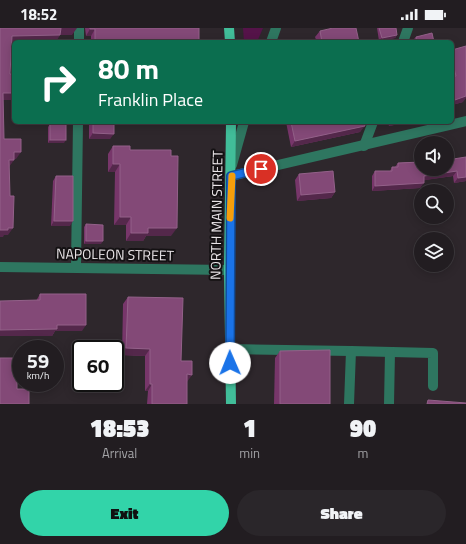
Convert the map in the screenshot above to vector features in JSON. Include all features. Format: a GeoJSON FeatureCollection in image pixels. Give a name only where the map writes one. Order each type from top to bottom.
{"type":"FeatureCollection","features":[{"type":"Feature","properties":{"kind":"main road"},"geometry":{"type":"LineString","coordinates":[[229,28],[230,40]]}},
{"type":"Feature","properties":{"kind":"main road","name":"NORTH MAIN STREET"},"geometry":{"type":"LineString","coordinates":[[231,124],[231,404]]}},
{"type":"Feature","properties":{"kind":"street"},"geometry":{"type":"LineString","coordinates":[[79,28],[79,40]]}},
{"type":"Feature","properties":{"kind":"street"},"geometry":{"type":"LineString","coordinates":[[273,40],[276,28]]}},
{"type":"Feature","properties":{"kind":"street"},"geometry":{"type":"LineString","coordinates":[[404,40],[408,28]]}},
{"type":"Feature","properties":{"kind":"street"},"geometry":{"type":"LineString","coordinates":[[454,124],[466,121]]}},
{"type":"Feature","properties":{"kind":"street"},"geometry":{"type":"LineString","coordinates":[[76,267],[78,124]]}},
{"type":"Feature","properties":{"kind":"street"},"geometry":{"type":"LineString","coordinates":[[243,124],[231,172],[364,146],[454,124]]}},
{"type":"Feature","properties":{"kind":"street"},"geometry":{"type":"LineString","coordinates":[[364,146],[372,124]]}},
{"type":"Feature","properties":{"kind":"street","name":"NAPOLEON STREET"},"geometry":{"type":"LineString","coordinates":[[0,267],[230,270]]}},
{"type":"Feature","properties":{"kind":"street"},"geometry":{"type":"LineString","coordinates":[[230,349],[351,350],[433,353],[433,386]]}},
{"type":"Feature","properties":{"kind":"street"},"geometry":{"type":"LineString","coordinates":[[349,404],[351,350]]}},
{"type":"Feature","properties":{"kind":"street"},"geometry":{"type":"LineString","coordinates":[[389,404],[390,352]]}},
{"type":"Feature","properties":{"kind":"shaded area"},"geometry":{"type":"Polygon","coordinates":[[[243,28],[263,28],[258,40],[244,40],[243,28]]]}},
{"type":"Feature","properties":{"kind":"building"},"geometry":{"type":"Polygon","coordinates":[[[0,28],[61,28],[60,35],[12,36],[10,74],[12,74],[12,93],[3,93],[4,139],[21,139],[21,152],[14,152],[14,160],[9,160],[10,196],[14,196],[13,228],[8,228],[8,230],[0,230],[0,28]]]}},
{"type":"Feature","properties":{"kind":"building"},"geometry":{"type":"Polygon","coordinates":[[[199,28],[199,40],[95,40],[95,29],[90,29],[199,28]]]}},
{"type":"Feature","properties":{"kind":"building"},"geometry":{"type":"Polygon","coordinates":[[[333,28],[356,28],[359,40],[322,40],[320,31],[333,28]]]}},
{"type":"Feature","properties":{"kind":"building"},"geometry":{"type":"Polygon","coordinates":[[[379,28],[396,28],[397,35],[382,38],[379,28]]]}},
{"type":"Feature","properties":{"kind":"building"},"geometry":{"type":"Polygon","coordinates":[[[432,33],[434,40],[417,40],[416,37],[432,33]]]}},
{"type":"Feature","properties":{"kind":"building"},"geometry":{"type":"Polygon","coordinates":[[[466,46],[466,96],[454,100],[454,76],[456,76],[454,68],[454,49],[466,46]]]}},
{"type":"Feature","properties":{"kind":"building"},"geometry":{"type":"Polygon","coordinates":[[[50,124],[66,124],[66,140],[50,140],[50,124]]]}},
{"type":"Feature","properties":{"kind":"building"},"geometry":{"type":"Polygon","coordinates":[[[93,124],[114,124],[114,134],[93,133],[93,124]]]}},
{"type":"Feature","properties":{"kind":"building"},"geometry":{"type":"Polygon","coordinates":[[[291,124],[364,124],[365,126],[295,141],[291,124]]]}},
{"type":"Feature","properties":{"kind":"building"},"geometry":{"type":"Polygon","coordinates":[[[113,146],[130,146],[130,150],[171,150],[171,156],[178,156],[177,228],[148,228],[148,233],[131,233],[131,217],[120,217],[120,164],[113,164],[113,146]]]}},
{"type":"Feature","properties":{"kind":"building"},"geometry":{"type":"Polygon","coordinates":[[[466,157],[466,177],[458,178],[457,171],[454,171],[454,159],[466,157]]]}},
{"type":"Feature","properties":{"kind":"building"},"geometry":{"type":"Polygon","coordinates":[[[414,162],[414,176],[424,176],[424,183],[375,186],[375,171],[392,171],[392,167],[398,167],[398,163],[414,162]]]}},
{"type":"Feature","properties":{"kind":"building"},"geometry":{"type":"Polygon","coordinates":[[[333,171],[335,192],[301,195],[299,174],[333,171]]]}},
{"type":"Feature","properties":{"kind":"building"},"geometry":{"type":"Polygon","coordinates":[[[56,176],[73,176],[73,221],[54,221],[56,176]]]}},
{"type":"Feature","properties":{"kind":"building"},"geometry":{"type":"Polygon","coordinates":[[[86,224],[103,225],[103,241],[86,241],[86,224]]]}},
{"type":"Feature","properties":{"kind":"building"},"geometry":{"type":"Polygon","coordinates":[[[40,294],[86,294],[86,325],[57,325],[57,329],[0,330],[0,301],[40,300],[40,294]]]}},
{"type":"Feature","properties":{"kind":"building"},"geometry":{"type":"Polygon","coordinates":[[[128,297],[183,298],[181,361],[192,361],[192,375],[187,374],[187,404],[152,404],[152,384],[150,384],[150,349],[126,348],[128,297]]]}},
{"type":"Feature","properties":{"kind":"building"},"geometry":{"type":"Polygon","coordinates":[[[330,350],[330,404],[280,404],[280,351],[330,350]]]}},
{"type":"Feature","properties":{"kind":"building"},"geometry":{"type":"Polygon","coordinates":[[[0,358],[12,358],[12,392],[29,392],[29,404],[0,404],[0,358]]]}},
{"type":"Feature","properties":{"kind":"building"},"geometry":{"type":"Polygon","coordinates":[[[428,400],[466,403],[466,404],[427,404],[428,400]]]}},
{"type":"Feature","properties":{"kind":"slow traffic"},"geometry":{"type":"LineString","coordinates":[[230,218],[232,176]]}},
{"type":"Feature","properties":{"kind":"route"},"geometry":{"type":"LineString","coordinates":[[230,363],[231,176],[261,169]]}}]}
